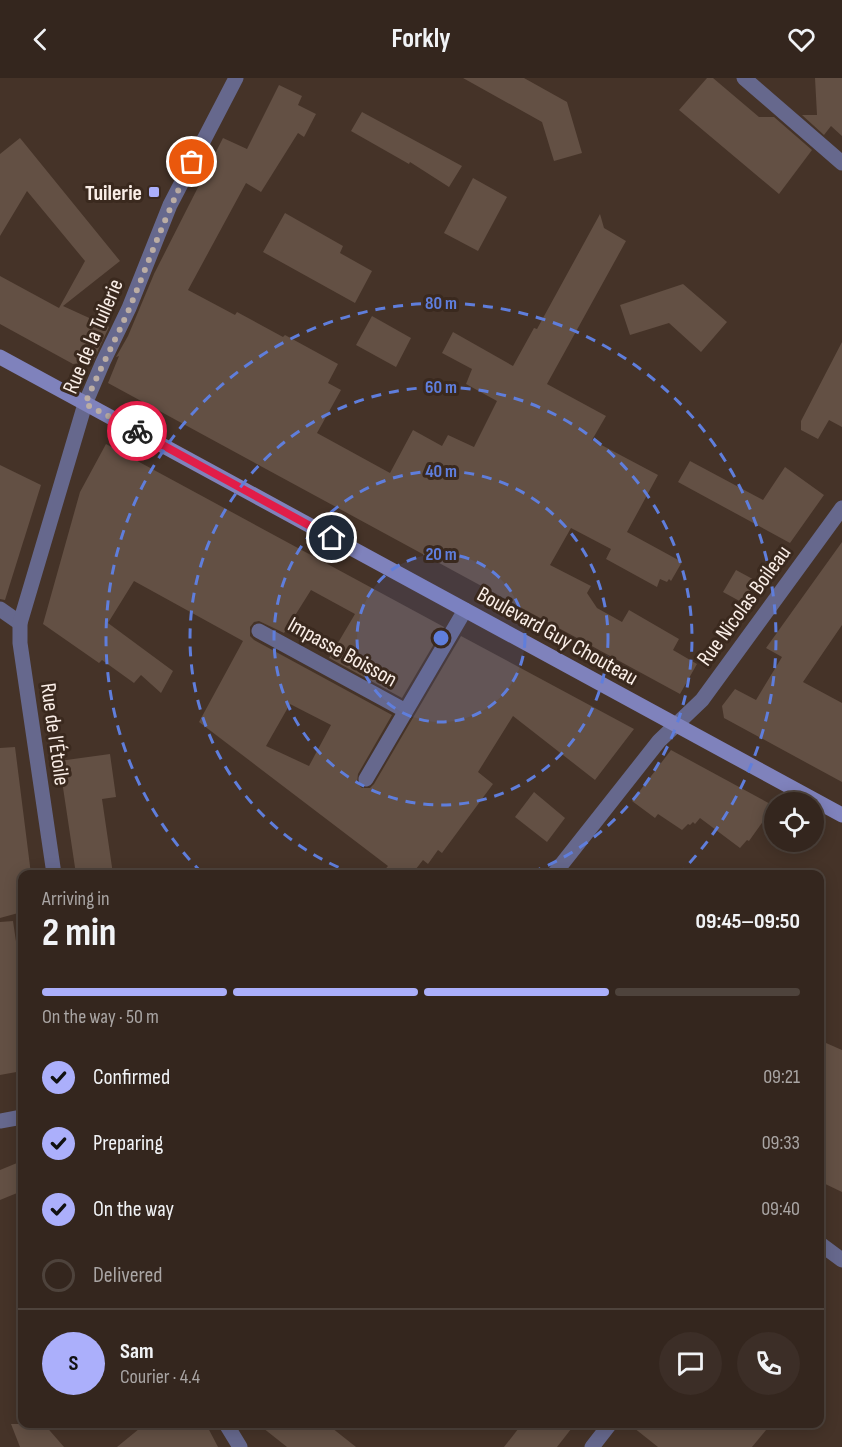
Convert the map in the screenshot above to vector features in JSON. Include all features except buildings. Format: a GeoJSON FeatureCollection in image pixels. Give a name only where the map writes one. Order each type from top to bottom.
{"type":"FeatureCollection","features":[{"type":"Feature","properties":{"kind":"main road","name":"Boulevard Guy Chouteau"},"geometry":{"type":"LineString","coordinates":[[0,357],[842,815]]}},
{"type":"Feature","properties":{"kind":"street","name":"Rue de la Tuilerie"},"geometry":{"type":"LineString","coordinates":[[20,623],[85,404],[129,308],[170,205],[236,78]]}},
{"type":"Feature","properties":{"kind":"street"},"geometry":{"type":"LineString","coordinates":[[744,78],[842,163]]}},
{"type":"Feature","properties":{"kind":"street","name":"Rue Nicolas Boileau"},"geometry":{"type":"LineString","coordinates":[[557,870],[659,741],[702,700],[842,508]]}},
{"type":"Feature","properties":{"kind":"street"},"geometry":{"type":"LineString","coordinates":[[0,609],[20,623]]}},
{"type":"Feature","properties":{"kind":"street","name":"Impasse Boisson"},"geometry":{"type":"LineString","coordinates":[[366,779],[465,609]]}},
{"type":"Feature","properties":{"kind":"street","name":"Rue de l’Étoile"},"geometry":{"type":"LineString","coordinates":[[20,623],[20,643],[53,870]]}},
{"type":"Feature","properties":{"kind":"street","name":"Impasse Boisson"},"geometry":{"type":"LineString","coordinates":[[259,632],[405,710]]}},
{"type":"Feature","properties":{"kind":"street"},"geometry":{"type":"LineString","coordinates":[[0,1121],[18,1118]]}},
{"type":"Feature","properties":{"kind":"street"},"geometry":{"type":"LineString","coordinates":[[824,1247],[842,1260]]}},
{"type":"Feature","properties":{"kind":"street"},"geometry":{"type":"LineString","coordinates":[[228,1428],[240,1447]]}},
{"type":"Feature","properties":{"kind":"street"},"geometry":{"type":"LineString","coordinates":[[592,1447],[607,1428]]}},
{"type":"Feature","properties":{"kind":"way so far"},"geometry":{"type":"LineString","coordinates":[[137,431],[85,404],[129,308],[170,205],[192,162]]}},
{"type":"Feature","properties":{"kind":"place","name":"Tuilerie"},"geometry":{"type":"Point","coordinates":[154,192]}},
{"type":"Feature","properties":{"kind":"route"},"geometry":{"type":"LineString","coordinates":[[137,431],[332,538]]}}]}
